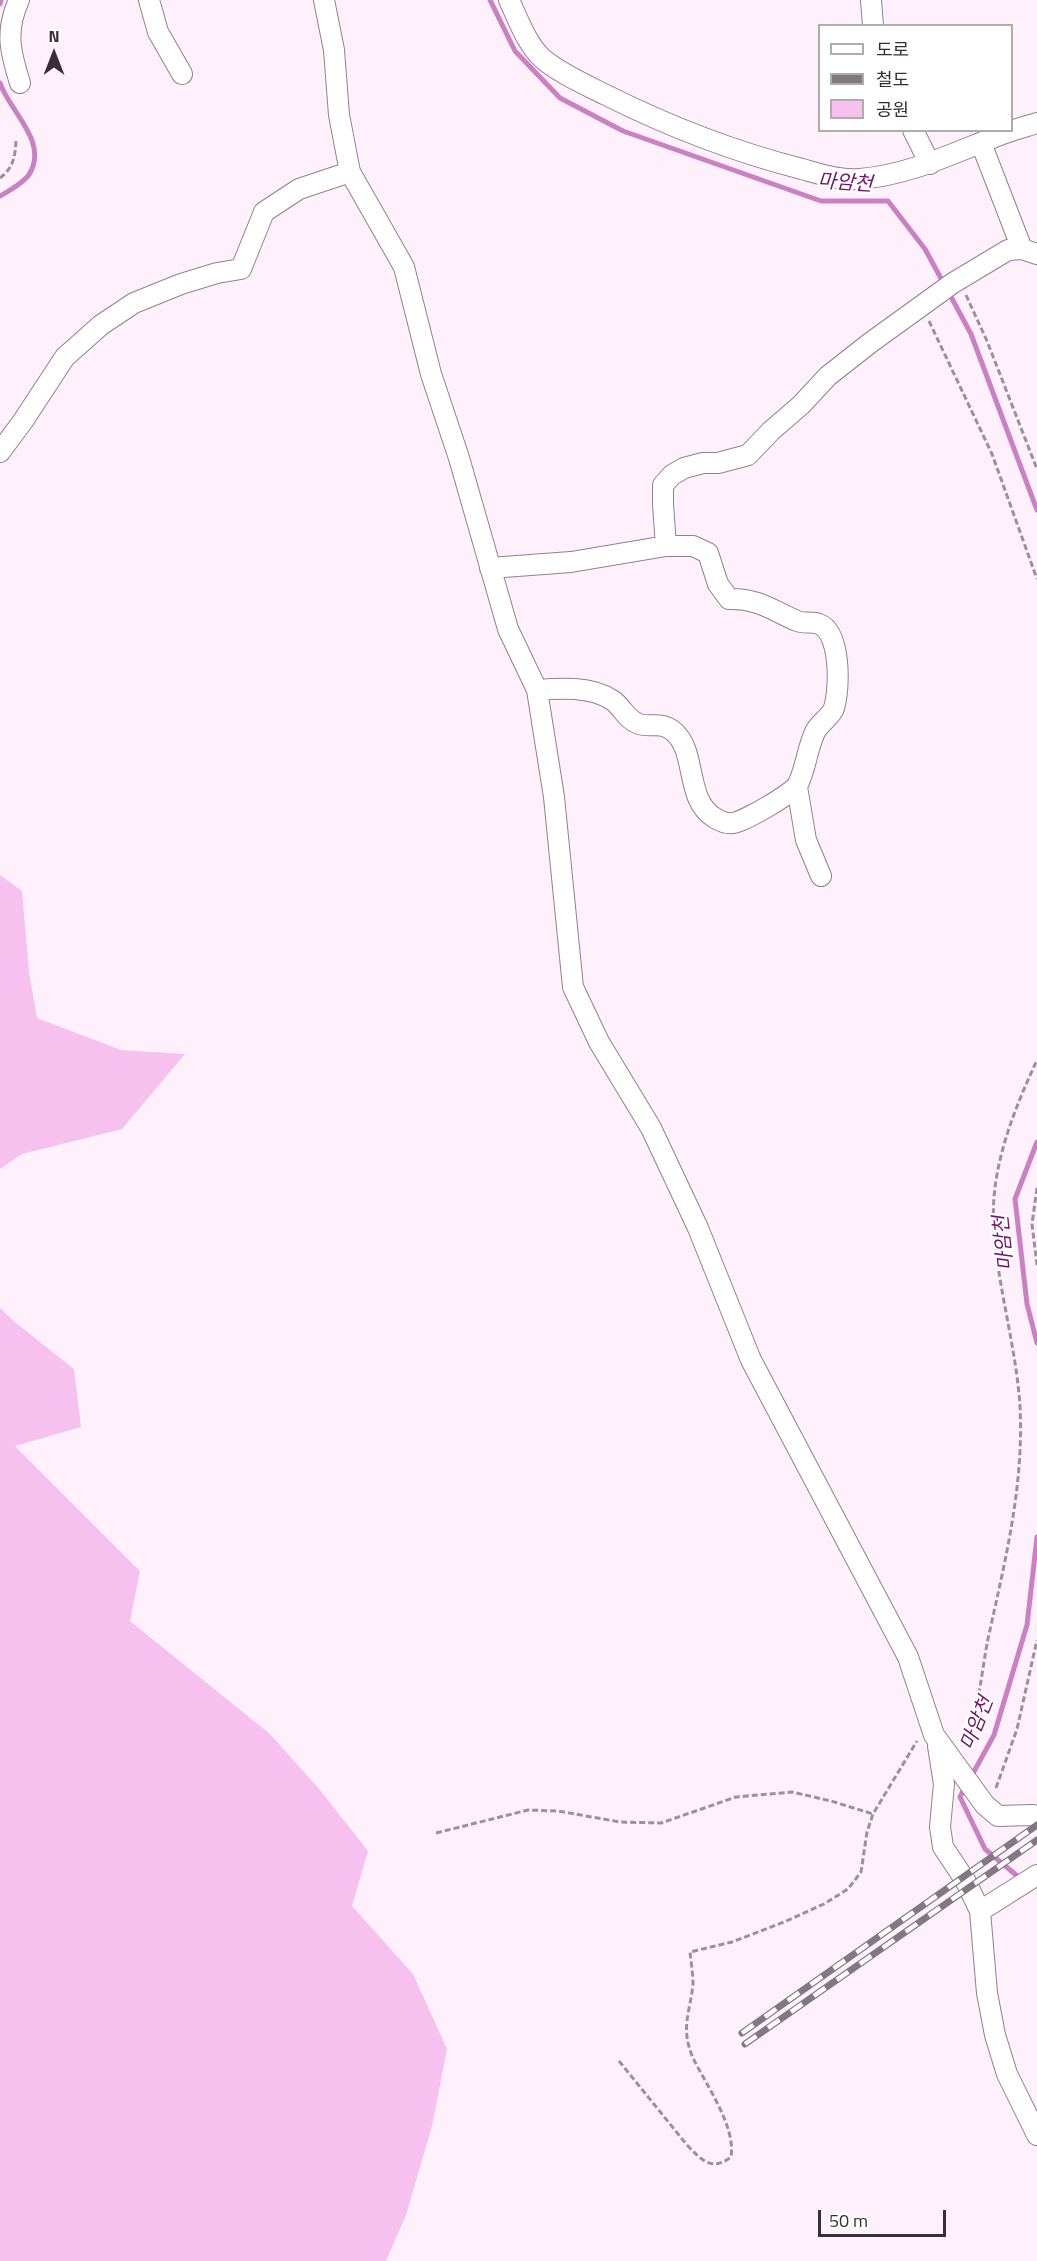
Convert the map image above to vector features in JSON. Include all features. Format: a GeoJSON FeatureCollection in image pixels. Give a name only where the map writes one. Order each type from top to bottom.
{"type":"FeatureCollection","features":[{"type":"Feature","properties":{"kind":"street"},"geometry":{"type":"LineString","coordinates":[[19,0],[12,15],[9,41],[20,83]]}},
{"type":"Feature","properties":{"kind":"street"},"geometry":{"type":"LineString","coordinates":[[149,0],[158,32],[182,74]]}},
{"type":"Feature","properties":{"kind":"street"},"geometry":{"type":"LineString","coordinates":[[324,0],[334,50],[339,115],[350,172],[404,267],[431,374],[459,458],[508,629],[537,690],[554,797],[573,987],[599,1042],[651,1128],[698,1228],[751,1360],[908,1657],[942,1760],[944,1784],[940,1827],[943,1847],[965,1880],[988,1907],[987,1993],[995,2034],[1007,2074],[1037,2135]]}},
{"type":"Feature","properties":{"kind":"street"},"geometry":{"type":"LineString","coordinates":[[509,0],[523,31],[543,58],[586,85],[634,109],[706,139],[778,163],[827,176],[858,180],[906,172],[1012,132]]}},
{"type":"Feature","properties":{"kind":"street"},"geometry":{"type":"LineString","coordinates":[[871,0],[873,24]]}},
{"type":"Feature","properties":{"kind":"street"},"geometry":{"type":"LineString","coordinates":[[1013,132],[1037,123]]}},
{"type":"Feature","properties":{"kind":"street"},"geometry":{"type":"LineString","coordinates":[[914,132],[930,164]]}},
{"type":"Feature","properties":{"kind":"street"},"geometry":{"type":"LineString","coordinates":[[666,546],[663,484],[672,475],[684,468],[703,463],[718,463],[748,455],[828,376],[870,343],[956,282],[1008,250],[1029,251],[981,143]]}},
{"type":"Feature","properties":{"kind":"street"},"geometry":{"type":"LineString","coordinates":[[0,452],[65,357],[101,325],[134,303],[181,284],[217,273],[241,269],[264,212],[299,189],[350,172]]}},
{"type":"Feature","properties":{"kind":"street"},"geometry":{"type":"LineString","coordinates":[[490,568],[571,562],[666,546],[693,546],[708,553],[718,584],[729,599],[767,605],[799,622],[819,624],[830,631],[836,647],[837,666],[834,710],[815,731],[797,787],[806,840],[821,876]]}},
{"type":"Feature","properties":{"kind":"street"},"geometry":{"type":"LineString","coordinates":[[537,690],[571,688],[592,692],[612,700],[627,717],[640,725],[659,724],[674,731],[681,741],[690,765],[698,800],[708,814],[720,821],[732,823],[769,806],[797,787]]}},
{"type":"Feature","properties":{"kind":"street"},"geometry":{"type":"LineString","coordinates":[[934,1735],[987,1807],[998,1816],[1033,1815],[1037,1817]]}},
{"type":"Feature","properties":{"kind":"street"},"geometry":{"type":"LineString","coordinates":[[988,1907],[1037,1875]]}},
{"type":"Feature","properties":{"kind":"path"},"geometry":{"type":"LineString","coordinates":[[0,178],[9,171],[15,157],[16,141]]}},
{"type":"Feature","properties":{"kind":"path"},"geometry":{"type":"LineString","coordinates":[[956,282],[987,341],[1037,469]]}},
{"type":"Feature","properties":{"kind":"path"},"geometry":{"type":"LineString","coordinates":[[924,304],[931,325],[992,454],[1037,579]]}},
{"type":"Feature","properties":{"kind":"path"},"geometry":{"type":"LineString","coordinates":[[957,1767],[976,1704],[1020,1479],[1020,1404],[994,1230],[993,1209],[1002,1153],[1016,1108],[1037,1060]]}},
{"type":"Feature","properties":{"kind":"path"},"geometry":{"type":"LineString","coordinates":[[1037,1188],[1032,1224],[1037,1264]]}},
{"type":"Feature","properties":{"kind":"path"},"geometry":{"type":"LineString","coordinates":[[987,1807],[1017,1729],[1037,1640]]}},
{"type":"Feature","properties":{"kind":"path"},"geometry":{"type":"LineString","coordinates":[[619,2061],[687,2145],[700,2157],[713,2165],[722,2163],[731,2157],[733,2147],[725,2124],[693,2057],[687,2038],[687,2010],[693,1984],[690,1952],[732,1942],[784,1922],[824,1904],[848,1889],[861,1872],[867,1832],[873,1814],[918,1738],[924,1735],[934,1735]]}},
{"type":"Feature","properties":{"kind":"path"},"geometry":{"type":"LineString","coordinates":[[436,1833],[541,1809],[620,1822],[661,1823],[736,1797],[792,1792],[873,1814]]}},
{"type":"Feature","properties":{"kind":"green space"},"geometry":{"type":"Polygon","coordinates":[[[0,875],[22,891],[29,972],[37,1018],[121,1050],[185,1054],[122,1129],[22,1154],[0,1169],[0,875]]]}},
{"type":"Feature","properties":{"kind":"green space"},"geometry":{"type":"Polygon","coordinates":[[[0,1308],[74,1369],[81,1427],[15,1446],[140,1571],[130,1621],[270,1734],[320,1790],[368,1851],[352,1906],[413,1974],[447,2049],[432,2126],[406,2215],[386,2261],[0,2261],[0,1308]]]}},
{"type":"Feature","properties":{"kind":"waterway"},"geometry":{"type":"LineString","coordinates":[[0,4],[1,0]]}},
{"type":"Feature","properties":{"kind":"waterway","name":"마암천"},"geometry":{"type":"LineString","coordinates":[[490,0],[515,51],[560,98],[623,131],[821,201],[888,201],[925,249],[944,284]]}},
{"type":"Feature","properties":{"kind":"waterway"},"geometry":{"type":"LineString","coordinates":[[0,83],[26,127],[34,150],[34,161],[28,176],[0,196]]}},
{"type":"Feature","properties":{"kind":"waterway","name":"마암천"},"geometry":{"type":"LineString","coordinates":[[949,293],[971,334],[1037,510]]}},
{"type":"Feature","properties":{"kind":"waterway","name":"마암천"},"geometry":{"type":"LineString","coordinates":[[1037,1142],[1015,1199],[1027,1304],[1037,1343]]}},
{"type":"Feature","properties":{"kind":"waterway","name":"마암천"},"geometry":{"type":"LineString","coordinates":[[971,1777],[994,1735],[1027,1625],[1037,1537]]}},
{"type":"Feature","properties":{"kind":"waterway","name":"마암천"},"geometry":{"type":"LineString","coordinates":[[966,1785],[960,1797],[985,1849],[1022,1880]]}},
{"type":"Feature","properties":{"kind":"railway"},"geometry":{"type":"LineString","coordinates":[[742,2033],[1037,1825]]}},
{"type":"Feature","properties":{"kind":"railway"},"geometry":{"type":"LineString","coordinates":[[745,2044],[1037,1840]]}}]}
